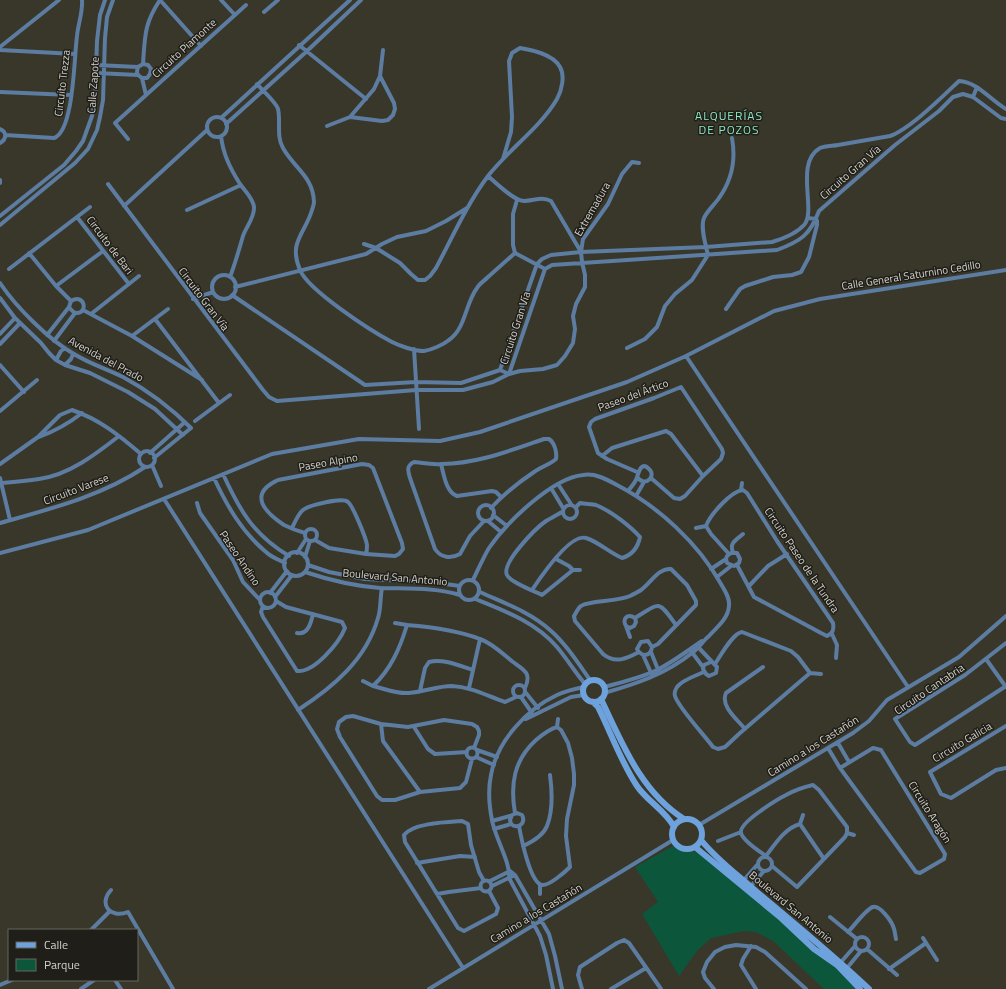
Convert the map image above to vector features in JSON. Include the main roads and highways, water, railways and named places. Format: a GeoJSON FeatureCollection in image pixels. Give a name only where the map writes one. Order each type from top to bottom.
{"type":"FeatureCollection","features":[{"type":"Feature","properties":{"kind":"district","name":"ALQUERÍAS DE POZOS"},"geometry":{"type":"Point","coordinates":[729,122]}}]}
